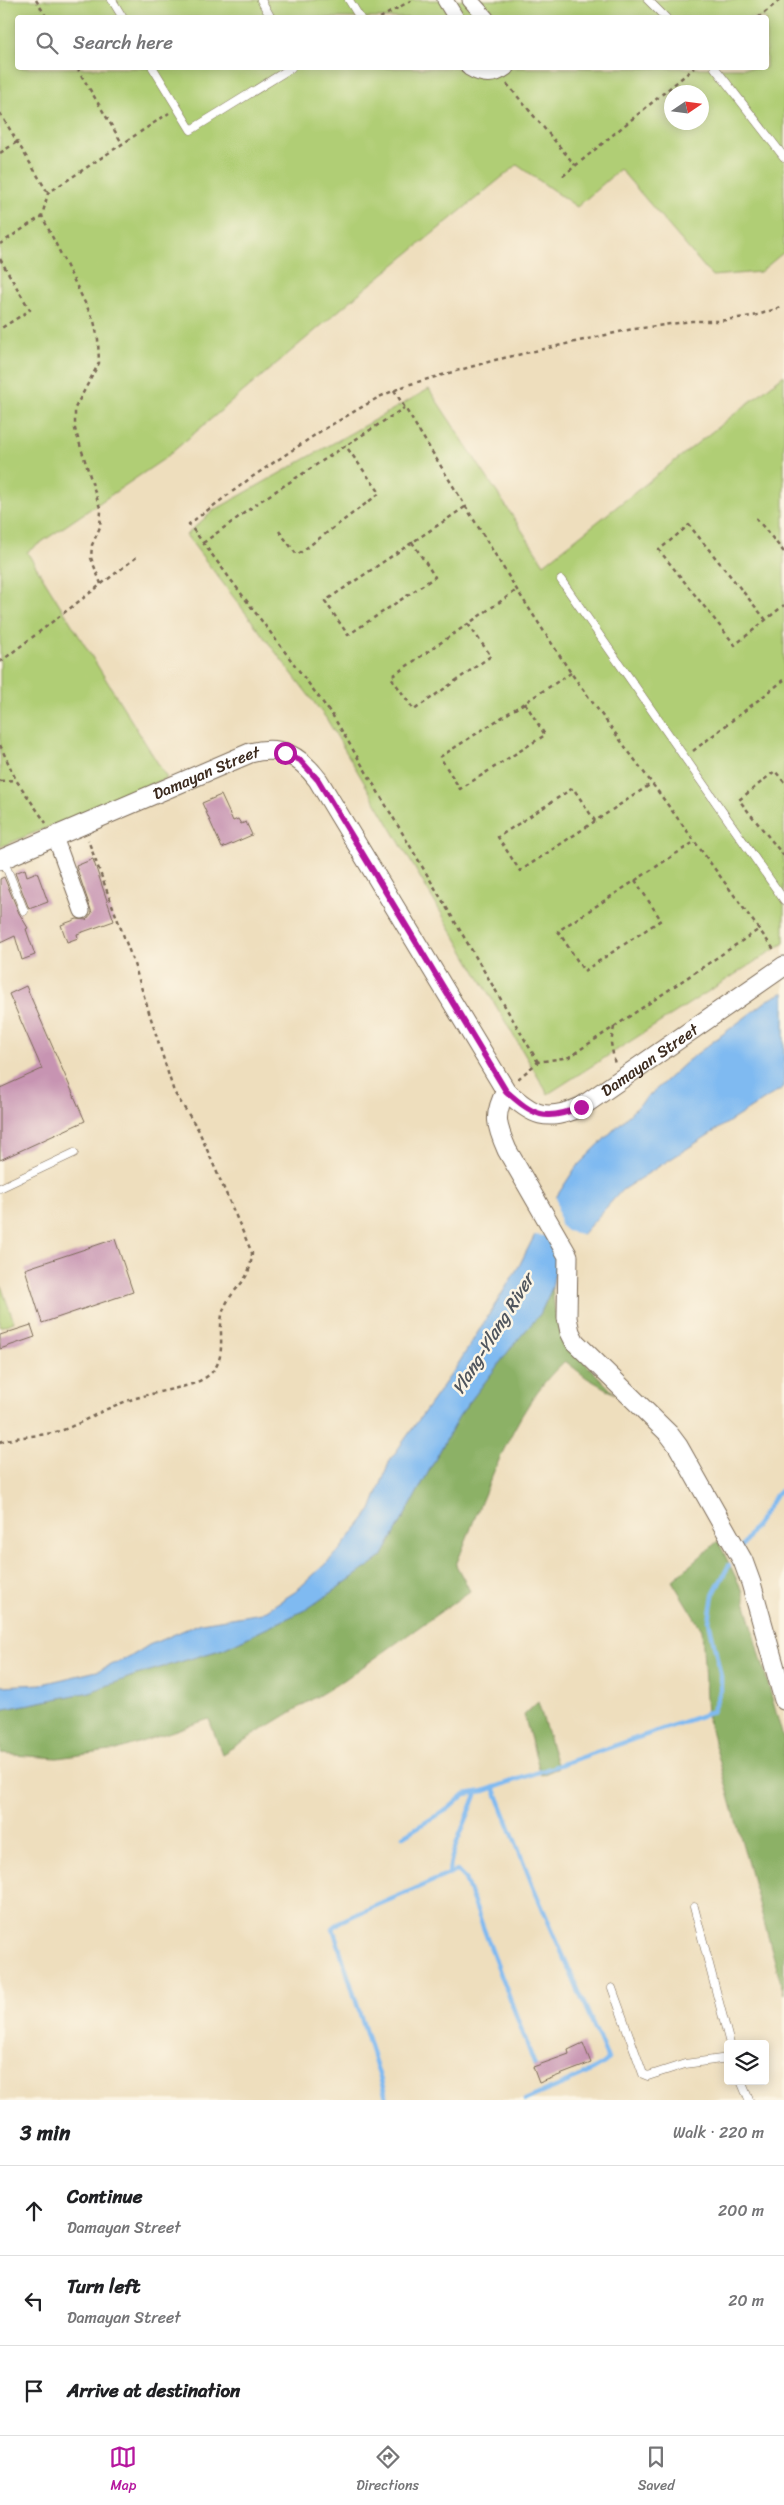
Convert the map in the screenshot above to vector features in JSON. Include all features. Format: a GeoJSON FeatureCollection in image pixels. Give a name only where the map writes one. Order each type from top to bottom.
{"type":"FeatureCollection","features":[{"type":"Feature","properties":{"kind":"street"},"geometry":{"type":"LineString","coordinates":[[445,0],[454,15]]}},
{"type":"Feature","properties":{"kind":"street"},"geometry":{"type":"LineString","coordinates":[[470,0],[483,15]]}},
{"type":"Feature","properties":{"kind":"street"},"geometry":{"type":"LineString","coordinates":[[474,70],[483,74],[502,70]]}},
{"type":"Feature","properties":{"kind":"street","name":"Damayan Street"},"geometry":{"type":"LineString","coordinates":[[2,859],[250,753],[273,750],[300,760],[318,780],[506,1091],[525,1108],[544,1117],[564,1114],[581,1107],[622,1079],[781,961]]}},
{"type":"Feature","properties":{"kind":"street"},"geometry":{"type":"LineString","coordinates":[[55,837],[82,911]]}},
{"type":"Feature","properties":{"kind":"street"},"geometry":{"type":"LineString","coordinates":[[506,1091],[498,1107],[497,1121],[500,1133],[507,1150],[568,1256],[566,1300],[570,1332],[583,1352],[669,1434],[678,1446],[743,1562],[751,1582],[784,1700]]}},
{"type":"Feature","properties":{"kind":"lane"},"geometry":{"type":"LineString","coordinates":[[112,0],[121,15]]}},
{"type":"Feature","properties":{"kind":"lane"},"geometry":{"type":"LineString","coordinates":[[261,0],[269,15]]}},
{"type":"Feature","properties":{"kind":"lane"},"geometry":{"type":"LineString","coordinates":[[350,0],[358,15]]}},
{"type":"Feature","properties":{"kind":"lane"},"geometry":{"type":"LineString","coordinates":[[648,0],[663,15]]}},
{"type":"Feature","properties":{"kind":"lane"},"geometry":{"type":"LineString","coordinates":[[154,70],[191,130],[288,70]]}},
{"type":"Feature","properties":{"kind":"lane"},"geometry":{"type":"LineString","coordinates":[[717,70],[784,157]]}},
{"type":"Feature","properties":{"kind":"lane"},"geometry":{"type":"LineString","coordinates":[[561,580],[784,900]]}},
{"type":"Feature","properties":{"kind":"lane"},"geometry":{"type":"LineString","coordinates":[[2,859],[24,911]]}},
{"type":"Feature","properties":{"kind":"lane"},"geometry":{"type":"LineString","coordinates":[[0,1188],[74,1153]]}},
{"type":"Feature","properties":{"kind":"lane"},"geometry":{"type":"LineString","coordinates":[[694,1907],[729,2040]]}},
{"type":"Feature","properties":{"kind":"lane"},"geometry":{"type":"LineString","coordinates":[[612,1988],[643,2074],[648,2076],[685,2064],[724,2059]]}},
{"type":"Feature","properties":{"kind":"lane"},"geometry":{"type":"LineString","coordinates":[[743,2085],[749,2100]]}},
{"type":"Feature","properties":{"kind":"path"},"geometry":{"type":"LineString","coordinates":[[36,0],[45,15]]}},
{"type":"Feature","properties":{"kind":"path"},"geometry":{"type":"LineString","coordinates":[[385,15],[412,0]]}},
{"type":"Feature","properties":{"kind":"path"},"geometry":{"type":"LineString","coordinates":[[762,15],[780,0]]}},
{"type":"Feature","properties":{"kind":"path"},"geometry":{"type":"LineString","coordinates":[[78,70],[122,142]]}},
{"type":"Feature","properties":{"kind":"path"},"geometry":{"type":"LineString","coordinates":[[502,70],[575,165]]}},
{"type":"Feature","properties":{"kind":"path"},"geometry":{"type":"LineString","coordinates":[[563,176],[692,70]]}},
{"type":"Feature","properties":{"kind":"path"},"geometry":{"type":"LineString","coordinates":[[100,584],[91,558],[92,545],[100,527],[101,511],[75,429],[76,408],[99,363],[98,340],[94,321],[42,216],[48,193],[122,142],[178,109]]}},
{"type":"Feature","properties":{"kind":"path"},"geometry":{"type":"LineString","coordinates":[[0,113],[48,193]]}},
{"type":"Feature","properties":{"kind":"path"},"geometry":{"type":"LineString","coordinates":[[0,153],[18,142]]}},
{"type":"Feature","properties":{"kind":"path"},"geometry":{"type":"LineString","coordinates":[[0,244],[42,216]]}},
{"type":"Feature","properties":{"kind":"path"},"geometry":{"type":"LineString","coordinates":[[0,259],[30,310],[0,329]]}},
{"type":"Feature","properties":{"kind":"path"},"geometry":{"type":"LineString","coordinates":[[538,1062],[333,716],[189,524],[203,512],[321,431],[394,390],[458,370],[628,330],[692,321],[758,315],[784,306]]}},
{"type":"Feature","properties":{"kind":"path"},"geometry":{"type":"LineString","coordinates":[[394,390],[465,507],[571,673],[781,961]]}},
{"type":"Feature","properties":{"kind":"path"},"geometry":{"type":"LineString","coordinates":[[203,543],[262,500],[404,408]]}},
{"type":"Feature","properties":{"kind":"path"},"geometry":{"type":"LineString","coordinates":[[279,531],[297,555],[380,493],[345,445]]}},
{"type":"Feature","properties":{"kind":"path"},"geometry":{"type":"LineString","coordinates":[[412,542],[435,577],[348,635],[325,601],[412,542],[465,507]]}},
{"type":"Feature","properties":{"kind":"path"},"geometry":{"type":"LineString","coordinates":[[756,518],[784,552]]}},
{"type":"Feature","properties":{"kind":"path"},"geometry":{"type":"LineString","coordinates":[[766,620],[689,525],[659,550],[735,645],[766,620],[784,605]]}},
{"type":"Feature","properties":{"kind":"path"},"geometry":{"type":"LineString","coordinates":[[0,662],[138,556]]}},
{"type":"Feature","properties":{"kind":"path"},"geometry":{"type":"LineString","coordinates":[[468,624],[491,656],[414,710],[391,677],[517,590]]}},
{"type":"Feature","properties":{"kind":"path"},"geometry":{"type":"LineString","coordinates":[[525,703],[545,735],[460,789],[440,757],[571,673]]}},
{"type":"Feature","properties":{"kind":"path"},"geometry":{"type":"LineString","coordinates":[[685,758],[784,680]]}},
{"type":"Feature","properties":{"kind":"path"},"geometry":{"type":"LineString","coordinates":[[0,745],[16,780],[55,837]]}},
{"type":"Feature","properties":{"kind":"path"},"geometry":{"type":"LineString","coordinates":[[784,782],[775,771],[739,800],[784,856]]}},
{"type":"Feature","properties":{"kind":"path"},"geometry":{"type":"LineString","coordinates":[[0,781],[16,780]]}},
{"type":"Feature","properties":{"kind":"path"},"geometry":{"type":"LineString","coordinates":[[595,821],[573,788],[498,837],[520,871],[651,784]]}},
{"type":"Feature","properties":{"kind":"path"},"geometry":{"type":"LineString","coordinates":[[0,1442],[17,1436],[41,1435],[64,1430],[119,1403],[192,1385],[212,1372],[220,1355],[221,1320],[225,1306],[251,1269],[252,1253],[202,1138],[174,1092],[133,961],[83,825]]}},
{"type":"Feature","properties":{"kind":"path"},"geometry":{"type":"LineString","coordinates":[[635,880],[661,920],[584,971],[558,931],[635,880],[694,842]]}},
{"type":"Feature","properties":{"kind":"path"},"geometry":{"type":"LineString","coordinates":[[506,1091],[538,1062],[569,1057],[758,930]]}},
{"type":"Feature","properties":{"kind":"path"},"geometry":{"type":"LineString","coordinates":[[614,1027],[611,1043],[613,1060],[622,1079]]}},
{"type":"Feature","properties":{"kind":"green space"},"geometry":{"type":"Polygon","coordinates":[[[0,0],[784,0],[784,252],[760,272],[712,276],[620,169],[577,207],[517,165],[362,291],[164,459],[27,552],[167,778],[0,847],[0,0]]]}},
{"type":"Feature","properties":{"kind":"green space"},"geometry":{"type":"Polygon","coordinates":[[[784,375],[784,943],[548,1094],[326,718],[186,535],[213,511],[429,389],[544,564],[784,375]]]}},
{"type":"Feature","properties":{"kind":"green space"},"geometry":{"type":"Polygon","coordinates":[[[0,1283],[14,1322],[0,1327],[0,1283]]]}},
{"type":"Feature","properties":{"kind":"green space"},"geometry":{"type":"Polygon","coordinates":[[[552,1288],[556,1318],[564,1341],[615,1394],[587,1378],[565,1361],[546,1380],[529,1403],[514,1429],[488,1484],[456,1565],[470,1591],[344,1680],[222,1754],[209,1719],[117,1750],[57,1758],[0,1754],[0,1710],[90,1692],[133,1676],[223,1649],[307,1609],[382,1557],[459,1416],[514,1344],[540,1314],[552,1288]]]}},
{"type":"Feature","properties":{"kind":"green space"},"geometry":{"type":"Polygon","coordinates":[[[718,1541],[742,1590],[784,1741],[784,1994],[707,1716],[702,1630],[672,1581],[718,1541]]]}},
{"type":"Feature","properties":{"kind":"green space"},"geometry":{"type":"Polygon","coordinates":[[[538,1702],[558,1768],[541,1775],[524,1715],[538,1702]]]}},
{"type":"Feature","properties":{"kind":"water","name":"Ylang-Ylang River"},"geometry":{"type":"Polygon","coordinates":[[[784,992],[784,1087],[622,1190],[570,1248],[555,1272],[552,1288],[540,1314],[514,1344],[459,1416],[382,1557],[307,1609],[223,1649],[133,1676],[90,1692],[0,1710],[0,1686],[42,1684],[97,1671],[130,1657],[149,1645],[201,1623],[262,1613],[295,1592],[337,1553],[371,1510],[390,1460],[455,1369],[519,1266],[547,1211],[576,1167],[686,1062],[768,1000],[784,992]]]}},
{"type":"Feature","properties":{"kind":"pier"},"geometry":{"type":"Polygon","coordinates":[[[556,1194],[560,1225],[567,1231],[585,1235],[559,1266],[555,1243],[547,1236],[532,1235],[556,1194]]]}},
{"type":"Feature","properties":{"kind":"building"},"geometry":{"type":"Polygon","coordinates":[[[221,795],[233,821],[238,819],[241,824],[246,822],[252,835],[222,848],[202,803],[221,795]]]}},
{"type":"Feature","properties":{"kind":"building"},"geometry":{"type":"Polygon","coordinates":[[[93,859],[114,921],[77,934],[78,938],[67,942],[61,925],[77,919],[86,920],[92,913],[76,866],[93,859]]]}},
{"type":"Feature","properties":{"kind":"building"},"geometry":{"type":"Polygon","coordinates":[[[25,869],[27,876],[37,872],[48,902],[29,909],[15,873],[25,869]]]}},
{"type":"Feature","properties":{"kind":"building"},"geometry":{"type":"Polygon","coordinates":[[[4,877],[19,913],[28,928],[26,929],[35,955],[22,960],[15,936],[0,943],[0,879],[4,877]]]}},
{"type":"Feature","properties":{"kind":"building"},"geometry":{"type":"Polygon","coordinates":[[[26,986],[85,1121],[0,1160],[0,1088],[42,1069],[9,994],[26,986]]]}},
{"type":"Feature","properties":{"kind":"building"},"geometry":{"type":"Polygon","coordinates":[[[115,1239],[133,1292],[42,1323],[25,1269],[115,1239]]]}},
{"type":"Feature","properties":{"kind":"building"},"geometry":{"type":"Polygon","coordinates":[[[31,1325],[35,1337],[0,1349],[0,1335],[31,1325]]]}},
{"type":"Feature","properties":{"kind":"building"},"geometry":{"type":"Polygon","coordinates":[[[583,2043],[591,2063],[539,2083],[533,2067],[569,2054],[568,2050],[583,2043]]]}},
{"type":"Feature","properties":{"kind":"waterway"},"geometry":{"type":"LineString","coordinates":[[742,1546],[778,1492],[784,1489]]}},
{"type":"Feature","properties":{"kind":"waterway"},"geometry":{"type":"LineString","coordinates":[[403,1836],[448,1809],[465,1794],[484,1791],[712,1712],[721,1690],[721,1677],[709,1621],[713,1595],[729,1565]]}},
{"type":"Feature","properties":{"kind":"waterway"},"geometry":{"type":"LineString","coordinates":[[494,1787],[532,1884],[608,2059],[603,2064],[583,2075],[525,2100]]}},
{"type":"Feature","properties":{"kind":"waterway"},"geometry":{"type":"LineString","coordinates":[[387,2100],[333,1928],[341,1921],[449,1874],[456,1844],[477,1792]]}},
{"type":"Feature","properties":{"kind":"waterway"},"geometry":{"type":"LineString","coordinates":[[449,1874],[457,1871],[465,1879],[537,2071]]}},
{"type":"Feature","properties":{"kind":"route"},"geometry":{"type":"LineString","coordinates":[[285,753],[300,760],[318,780],[506,1091],[525,1108],[544,1117],[564,1114],[581,1107]]}}]}
